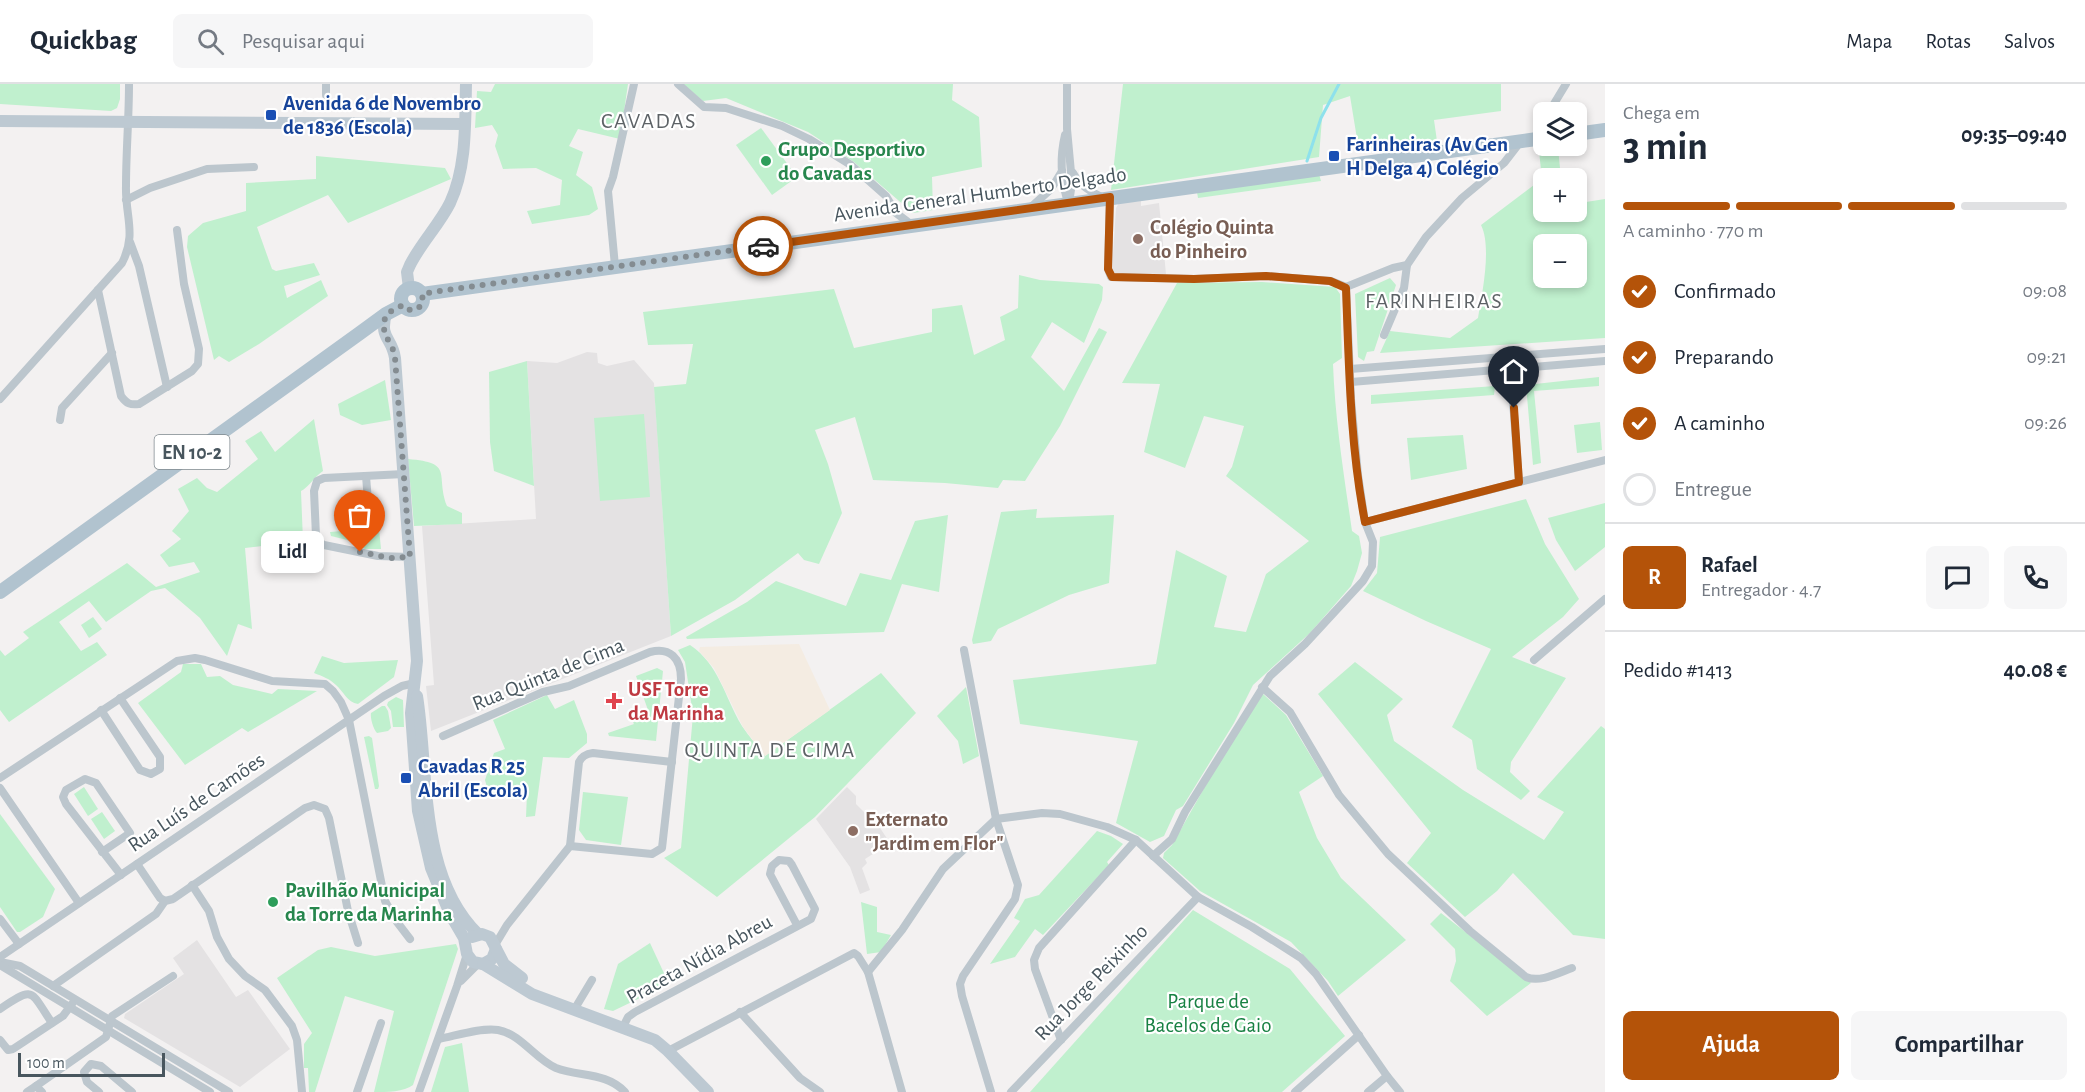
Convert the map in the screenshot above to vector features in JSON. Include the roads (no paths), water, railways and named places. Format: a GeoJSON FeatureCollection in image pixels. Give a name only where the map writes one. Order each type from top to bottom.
{"type":"FeatureCollection","features":[{"type":"Feature","properties":{"kind":"main road"},"geometry":{"type":"LineString","coordinates":[[409,288],[407,272],[410,265],[451,202],[458,180],[465,124],[466,84]]}},
{"type":"Feature","properties":{"kind":"main road"},"geometry":{"type":"LineString","coordinates":[[0,121],[465,124]]}},
{"type":"Feature","properties":{"kind":"main road"},"geometry":{"type":"LineString","coordinates":[[1587,132],[1605,130]]}},
{"type":"Feature","properties":{"kind":"main road","name":"Avenida General Humberto Delgado"},"geometry":{"type":"LineString","coordinates":[[422,294],[1533,139]]}},
{"type":"Feature","properties":{"kind":"main road"},"geometry":{"type":"LineString","coordinates":[[409,288],[418,290],[422,294]]}},
{"type":"Feature","properties":{"kind":"main road"},"geometry":{"type":"LineString","coordinates":[[403,305],[402,295],[409,288]]}},
{"type":"Feature","properties":{"kind":"main road","name":"EN 10-2"},"geometry":{"type":"LineString","coordinates":[[0,592],[386,314],[403,305],[410,310],[418,309],[423,302],[422,294]]}},
{"type":"Feature","properties":{"kind":"main road"},"geometry":{"type":"LineString","coordinates":[[386,314],[383,332],[394,353],[417,661],[411,713],[418,811],[431,868],[450,914],[464,938],[466,952],[473,962],[481,964],[532,994],[655,1040],[708,1092]]}},
{"type":"Feature","properties":{"kind":"main road"},"geometry":{"type":"LineString","coordinates":[[415,683],[432,840],[450,892],[470,927],[490,937],[504,964],[524,981],[560,1004]]}},
{"type":"Feature","properties":{"kind":"main road"},"geometry":{"type":"LineString","coordinates":[[466,952],[468,941],[480,934]]}},
{"type":"Feature","properties":{"kind":"main road"},"geometry":{"type":"LineString","coordinates":[[481,964],[492,959],[496,947]]}},
{"type":"Feature","properties":{"kind":"street"},"geometry":{"type":"LineString","coordinates":[[129,84],[126,200],[130,242],[139,266],[167,387]]}},
{"type":"Feature","properties":{"kind":"street"},"geometry":{"type":"LineString","coordinates":[[326,84],[326,96]]}},
{"type":"Feature","properties":{"kind":"street"},"geometry":{"type":"LineString","coordinates":[[615,266],[608,191],[634,84]]}},
{"type":"Feature","properties":{"kind":"street"},"geometry":{"type":"LineString","coordinates":[[678,84],[704,107],[726,108],[782,126],[809,139],[851,165],[886,196],[896,213],[912,225]]}},
{"type":"Feature","properties":{"kind":"street"},"geometry":{"type":"LineString","coordinates":[[1067,84],[1067,169],[1072,183],[1069,203]]}},
{"type":"Feature","properties":{"kind":"street"},"geometry":{"type":"LineString","coordinates":[[1555,102],[1566,84]]}},
{"type":"Feature","properties":{"kind":"street"},"geometry":{"type":"LineString","coordinates":[[1384,335],[1404,288],[1407,265],[1425,237],[1462,198],[1504,163],[1521,141]]}},
{"type":"Feature","properties":{"kind":"street"},"geometry":{"type":"LineString","coordinates":[[126,200],[150,188],[207,169],[254,167]]}},
{"type":"Feature","properties":{"kind":"street"},"geometry":{"type":"LineString","coordinates":[[1067,169],[1091,192],[1107,198],[1108,269],[1112,277],[1194,279],[1266,276],[1330,281],[1346,288],[1393,268],[1407,265]]}},
{"type":"Feature","properties":{"kind":"street"},"geometry":{"type":"LineString","coordinates":[[1030,208],[1051,189],[1067,169]]}},
{"type":"Feature","properties":{"kind":"street"},"geometry":{"type":"LineString","coordinates":[[98,290],[121,396],[131,405],[139,404],[195,368],[199,358],[184,284],[177,230]]}},
{"type":"Feature","properties":{"kind":"street"},"geometry":{"type":"LineString","coordinates":[[0,399],[122,263],[130,242]]}},
{"type":"Feature","properties":{"kind":"street"},"geometry":{"type":"LineString","coordinates":[[1154,856],[1172,839],[1190,803],[1270,676],[1305,644],[1370,572],[1373,555],[1372,542],[1365,522],[1358,475],[1350,382],[1346,288]]}},
{"type":"Feature","properties":{"kind":"street"},"geometry":{"type":"LineString","coordinates":[[1350,369],[1605,349]]}},
{"type":"Feature","properties":{"kind":"street"},"geometry":{"type":"LineString","coordinates":[[60,420],[62,408],[112,353]]}},
{"type":"Feature","properties":{"kind":"street"},"geometry":{"type":"LineString","coordinates":[[1350,382],[1605,361]]}},
{"type":"Feature","properties":{"kind":"street"},"geometry":{"type":"LineString","coordinates":[[1512,388],[1519,482]]}},
{"type":"Feature","properties":{"kind":"street"},"geometry":{"type":"LineString","coordinates":[[1365,522],[1605,460]]}},
{"type":"Feature","properties":{"kind":"street"},"geometry":{"type":"LineString","coordinates":[[404,474],[324,478],[317,482],[314,491],[318,541],[324,545],[378,556],[410,557]]}},
{"type":"Feature","properties":{"kind":"street"},"geometry":{"type":"LineString","coordinates":[[366,476],[370,527]]}},
{"type":"Feature","properties":{"kind":"street"},"geometry":{"type":"LineString","coordinates":[[1534,660],[1605,599]]}},
{"type":"Feature","properties":{"kind":"street"},"geometry":{"type":"LineString","coordinates":[[964,650],[996,819],[1018,885],[1015,899],[963,976],[960,984],[991,1092]]}},
{"type":"Feature","properties":{"kind":"street","name":"Rua Quinta de Cima"},"geometry":{"type":"LineString","coordinates":[[443,736],[543,692],[569,686],[650,652],[667,652],[679,661],[681,673],[672,762]]}},
{"type":"Feature","properties":{"kind":"street"},"geometry":{"type":"LineString","coordinates":[[0,778],[171,664],[185,659],[195,658],[272,681],[325,684],[341,702],[349,720],[385,901],[410,939]]}},
{"type":"Feature","properties":{"kind":"street","name":"Rua Luís de Camões"},"geometry":{"type":"LineString","coordinates":[[0,957],[393,690],[415,683]]}},
{"type":"Feature","properties":{"kind":"street"},"geometry":{"type":"LineString","coordinates":[[1262,687],[1290,712],[1334,788],[1353,813],[1388,854],[1470,931],[1531,980],[1539,980],[1572,968]]}},
{"type":"Feature","properties":{"kind":"street"},"geometry":{"type":"LineString","coordinates":[[101,710],[140,770],[151,774],[156,773],[160,769],[160,757],[120,698]]}},
{"type":"Feature","properties":{"kind":"street"},"geometry":{"type":"LineString","coordinates":[[496,947],[507,925],[570,846],[579,762],[584,756],[593,753],[672,762],[663,844],[659,852],[652,854],[570,846]]}},
{"type":"Feature","properties":{"kind":"street"},"geometry":{"type":"LineString","coordinates":[[102,852],[130,834],[96,783],[85,779],[66,790],[64,800],[102,852],[120,875]]}},
{"type":"Feature","properties":{"kind":"street"},"geometry":{"type":"LineString","coordinates":[[0,788],[79,903]]}},
{"type":"Feature","properties":{"kind":"street"},"geometry":{"type":"LineString","coordinates":[[53,986],[156,914],[165,901],[173,898],[310,805],[318,805],[330,818],[348,911],[358,943]]}},
{"type":"Feature","properties":{"kind":"street"},"geometry":{"type":"LineString","coordinates":[[868,972],[902,930],[943,869],[996,819],[1042,813],[1060,814],[1107,827],[1136,840],[1198,897],[1301,958],[1316,974],[1400,1092]]}},
{"type":"Feature","properties":{"kind":"street"},"geometry":{"type":"LineString","coordinates":[[1061,1040],[1035,969],[1034,960],[1039,948],[1136,840]]}},
{"type":"Feature","properties":{"kind":"street","name":"Praceta Nídia Abreu"},"geometry":{"type":"LineString","coordinates":[[623,1027],[628,1017],[635,1012],[811,919],[814,916],[815,909],[792,865],[789,861],[779,860],[772,866],[770,874],[797,926]]}},
{"type":"Feature","properties":{"kind":"street"},"geometry":{"type":"LineString","coordinates":[[136,864],[160,898],[165,901]]}},
{"type":"Feature","properties":{"kind":"street"},"geometry":{"type":"LineString","coordinates":[[192,885],[209,911],[217,937],[229,959],[245,976],[265,990],[292,1026],[297,1040],[302,1092]]}},
{"type":"Feature","properties":{"kind":"street","name":"Rua Jorge Peixinho"},"geometry":{"type":"LineString","coordinates":[[1011,1092],[1198,897]]}},
{"type":"Feature","properties":{"kind":"street"},"geometry":{"type":"LineString","coordinates":[[0,919],[19,944]]}},
{"type":"Feature","properties":{"kind":"street"},"geometry":{"type":"LineString","coordinates":[[480,934],[507,925]]}},
{"type":"Feature","properties":{"kind":"street"},"geometry":{"type":"LineString","coordinates":[[419,1092],[458,987],[466,952]]}},
{"type":"Feature","properties":{"kind":"street"},"geometry":{"type":"LineString","coordinates":[[668,1051],[851,953],[857,954],[868,972],[902,1092]]}},
{"type":"Feature","properties":{"kind":"street"},"geometry":{"type":"LineString","coordinates":[[0,963],[20,966],[229,1092]]}},
{"type":"Feature","properties":{"kind":"street"},"geometry":{"type":"LineString","coordinates":[[0,963],[210,1092]]}},
{"type":"Feature","properties":{"kind":"street"},"geometry":{"type":"LineString","coordinates":[[458,987],[464,977],[481,964]]}},
{"type":"Feature","properties":{"kind":"street"},"geometry":{"type":"LineString","coordinates":[[27,1092],[39,1089],[106,1037],[112,1016],[173,976]]}},
{"type":"Feature","properties":{"kind":"street"},"geometry":{"type":"LineString","coordinates":[[574,1010],[592,980]]}},
{"type":"Feature","properties":{"kind":"street"},"geometry":{"type":"LineString","coordinates":[[0,1009],[22,994],[28,993],[33,996],[52,1023]]}},
{"type":"Feature","properties":{"kind":"street"},"geometry":{"type":"LineString","coordinates":[[0,1040],[8,1050],[13,1049],[63,1016],[75,999]]}},
{"type":"Feature","properties":{"kind":"street"},"geometry":{"type":"LineString","coordinates":[[740,1012],[800,1078],[820,1092]]}},
{"type":"Feature","properties":{"kind":"street"},"geometry":{"type":"LineString","coordinates":[[357,1092],[381,1023]]}},
{"type":"Feature","properties":{"kind":"street"},"geometry":{"type":"LineString","coordinates":[[439,1039],[499,1030],[513,1036],[555,1067],[606,1079],[625,1092]]}},
{"type":"Feature","properties":{"kind":"street"},"geometry":{"type":"LineString","coordinates":[[1295,1092],[1359,1035]]}},
{"type":"Feature","properties":{"kind":"street"},"geometry":{"type":"LineString","coordinates":[[99,1092],[85,1078],[84,1072],[91,1064],[101,1066],[132,1092]]}},
{"type":"Feature","properties":{"kind":"street"},"geometry":{"type":"LineString","coordinates":[[1368,1092],[1387,1076]]}},
{"type":"Feature","properties":{"kind":"waterway"},"geometry":{"type":"LineString","coordinates":[[1307,161],[1321,118],[1339,84]]}},
{"type":"Feature","properties":{"kind":"place","name":"Avenida 6 de Novembro de 1836 (Escola)"},"geometry":{"type":"Point","coordinates":[271,115]}},
{"type":"Feature","properties":{"kind":"place","name":"Farinheiras (Av Gen H Delga 4) Colégio"},"geometry":{"type":"Point","coordinates":[1334,156]}},
{"type":"Feature","properties":{"kind":"place","name":"Grupo Desportivo do Cavadas"},"geometry":{"type":"Point","coordinates":[766,161]}},
{"type":"Feature","properties":{"kind":"place","name":"Colégio Quinta do Pinheiro"},"geometry":{"type":"Point","coordinates":[1138,239]}},
{"type":"Feature","properties":{"kind":"place","name":"Lidl"},"geometry":{"type":"Point","coordinates":[360,552]}},
{"type":"Feature","properties":{"kind":"place","name":"USF Torre da Marinha"},"geometry":{"type":"Point","coordinates":[614,701]}},
{"type":"Feature","properties":{"kind":"place","name":"Cavadas R 25 Abril (Escola)"},"geometry":{"type":"Point","coordinates":[406,778]}},
{"type":"Feature","properties":{"kind":"place","name":"Externato \"Jardim em Flor\""},"geometry":{"type":"Point","coordinates":[853,831]}},
{"type":"Feature","properties":{"kind":"place","name":"Pavilhão Municipal da Torre da Marinha"},"geometry":{"type":"Point","coordinates":[273,902]}},
{"type":"Feature","properties":{"kind":"district","name":"CAVADAS"},"geometry":{"type":"Point","coordinates":[649,120]}},
{"type":"Feature","properties":{"kind":"district","name":"FARINHEIRAS"},"geometry":{"type":"Point","coordinates":[1434,300]}},
{"type":"Feature","properties":{"kind":"district","name":"QUINTA DE CIMA"},"geometry":{"type":"Point","coordinates":[770,749]}},
{"type":"Feature","properties":{"kind":"park label","name":"Parque de Bacelos de Gaio"},"geometry":{"type":"Point","coordinates":[1208,1013]}}]}
